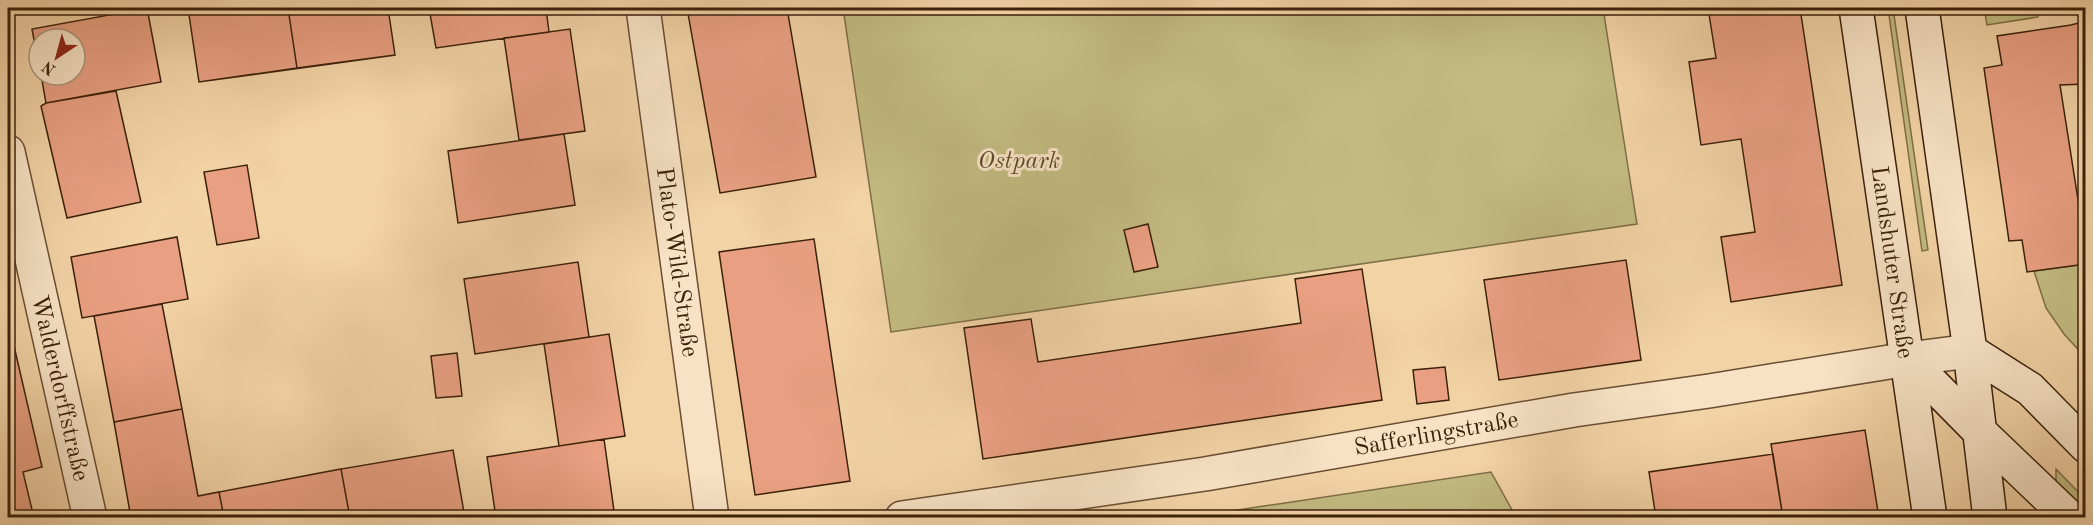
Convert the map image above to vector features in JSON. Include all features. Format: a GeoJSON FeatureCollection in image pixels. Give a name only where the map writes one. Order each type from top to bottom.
{"type":"FeatureCollection","features":[{"type":"Feature","properties":{"kind":"street","name":"Plato-Wild-Straße"},"geometry":{"type":"LineString","coordinates":[[643,8],[712,518]]}},
{"type":"Feature","properties":{"kind":"street","name":"Landshuter Straße"},"geometry":{"type":"LineString","coordinates":[[1856,8],[1930,518]]}},
{"type":"Feature","properties":{"kind":"street"},"geometry":{"type":"LineString","coordinates":[[1922,8],[1970,351],[1990,518]]}},
{"type":"Feature","properties":{"kind":"street","name":"Walderdorffstraße"},"geometry":{"type":"LineString","coordinates":[[8,152],[90,518]]}},
{"type":"Feature","properties":{"kind":"street","name":"Safferlingstraße"},"geometry":{"type":"LineString","coordinates":[[902,518],[1205,474],[1574,410],[1709,391],[1908,358],[1970,351]]}},
{"type":"Feature","properties":{"kind":"street"},"geometry":{"type":"LineString","coordinates":[[1970,351],[2030,389],[2085,446]]}},
{"type":"Feature","properties":{"kind":"street"},"geometry":{"type":"LineString","coordinates":[[1908,358],[1978,430],[2070,518]]}},
{"type":"Feature","properties":{"kind":"green space","name":"Ostpark"},"geometry":{"type":"Polygon","coordinates":[[[843,8],[1603,8],[1637,224],[891,332],[843,8]]]}},
{"type":"Feature","properties":{"kind":"green space"},"geometry":{"type":"Polygon","coordinates":[[[1888,8],[1893,8],[1928,250],[1922,251],[1888,8]]]}},
{"type":"Feature","properties":{"kind":"green space"},"geometry":{"type":"Polygon","coordinates":[[[1984,8],[2036,8],[2038,17],[1987,25],[1984,8]]]}},
{"type":"Feature","properties":{"kind":"green space"},"geometry":{"type":"Polygon","coordinates":[[[2085,264],[2085,357],[2064,334],[2046,308],[2034,271],[2085,264]]]}},
{"type":"Feature","properties":{"kind":"green space"},"geometry":{"type":"Polygon","coordinates":[[[2056,469],[2085,499],[2085,514],[2056,485],[2056,469]]]}},
{"type":"Feature","properties":{"kind":"green space"},"geometry":{"type":"Polygon","coordinates":[[[1491,472],[1516,517],[1191,517],[1491,472]]]}},
{"type":"Feature","properties":{"kind":"building"},"geometry":{"type":"Polygon","coordinates":[[[147,8],[161,82],[46,103],[43,87],[87,87],[87,27],[43,27],[147,8]]]}},
{"type":"Feature","properties":{"kind":"building"},"geometry":{"type":"Polygon","coordinates":[[[188,8],[388,8],[395,55],[199,82],[188,8]]]}},
{"type":"Feature","properties":{"kind":"building"},"geometry":{"type":"Polygon","coordinates":[[[188,8],[288,8],[297,68],[199,82],[188,8]]]}},
{"type":"Feature","properties":{"kind":"building"},"geometry":{"type":"Polygon","coordinates":[[[288,8],[388,8],[395,55],[297,68],[288,8]]]}},
{"type":"Feature","properties":{"kind":"building"},"geometry":{"type":"Polygon","coordinates":[[[429,8],[546,8],[549,32],[436,48],[429,8]]]}},
{"type":"Feature","properties":{"kind":"building"},"geometry":{"type":"Polygon","coordinates":[[[687,8],[787,8],[816,177],[720,193],[687,8]]]}},
{"type":"Feature","properties":{"kind":"building"},"geometry":{"type":"Polygon","coordinates":[[[1708,8],[1800,8],[1842,285],[1731,302],[1721,237],[1755,232],[1741,139],[1701,145],[1689,62],[1716,58],[1708,8]]]}},
{"type":"Feature","properties":{"kind":"building"},"geometry":{"type":"Polygon","coordinates":[[[2086,21],[2086,84],[2060,85],[2079,206],[2086,205],[2086,264],[2027,272],[2022,240],[2009,241],[1984,68],[2002,65],[1997,36],[2086,21]]]}},
{"type":"Feature","properties":{"kind":"building"},"geometry":{"type":"Polygon","coordinates":[[[570,29],[585,131],[519,140],[504,38],[570,29]]]}},
{"type":"Feature","properties":{"kind":"building"},"geometry":{"type":"Polygon","coordinates":[[[116,91],[141,202],[67,218],[41,106],[46,103],[116,91]]]}},
{"type":"Feature","properties":{"kind":"building"},"geometry":{"type":"Polygon","coordinates":[[[564,134],[575,205],[458,223],[448,151],[564,134]]]}},
{"type":"Feature","properties":{"kind":"building"},"geometry":{"type":"Polygon","coordinates":[[[247,165],[259,238],[217,245],[204,172],[247,165]]]}},
{"type":"Feature","properties":{"kind":"building"},"geometry":{"type":"Polygon","coordinates":[[[1148,224],[1158,267],[1134,272],[1124,230],[1148,224]]]}},
{"type":"Feature","properties":{"kind":"building"},"geometry":{"type":"Polygon","coordinates":[[[177,237],[188,299],[82,318],[71,257],[177,237]]]}},
{"type":"Feature","properties":{"kind":"building"},"geometry":{"type":"Polygon","coordinates":[[[814,239],[850,481],[755,495],[719,252],[814,239]]]}},
{"type":"Feature","properties":{"kind":"building"},"geometry":{"type":"Polygon","coordinates":[[[1626,260],[1641,360],[1499,380],[1484,280],[1626,260]]]}},
{"type":"Feature","properties":{"kind":"building"},"geometry":{"type":"Polygon","coordinates":[[[578,262],[589,337],[475,354],[464,279],[578,262]]]}},
{"type":"Feature","properties":{"kind":"building"},"geometry":{"type":"Polygon","coordinates":[[[1362,269],[1382,400],[983,459],[964,328],[1031,319],[1038,362],[1301,323],[1295,279],[1362,269]]]}},
{"type":"Feature","properties":{"kind":"building"},"geometry":{"type":"Polygon","coordinates":[[[162,304],[182,409],[114,422],[94,316],[162,304]]]}},
{"type":"Feature","properties":{"kind":"building"},"geometry":{"type":"Polygon","coordinates":[[[8,320],[42,467],[23,472],[34,518],[8,518],[8,320]]]}},
{"type":"Feature","properties":{"kind":"building"},"geometry":{"type":"Polygon","coordinates":[[[609,334],[625,436],[559,446],[544,344],[609,334]]]}},
{"type":"Feature","properties":{"kind":"building"},"geometry":{"type":"Polygon","coordinates":[[[457,353],[462,396],[436,398],[431,356],[457,353]]]}},
{"type":"Feature","properties":{"kind":"building"},"geometry":{"type":"Polygon","coordinates":[[[1445,367],[1449,400],[1417,404],[1413,370],[1445,367]]]}},
{"type":"Feature","properties":{"kind":"building"},"geometry":{"type":"Polygon","coordinates":[[[182,409],[198,496],[219,492],[224,518],[131,518],[114,422],[182,409]]]}},
{"type":"Feature","properties":{"kind":"building"},"geometry":{"type":"Polygon","coordinates":[[[1865,430],[1879,518],[1783,518],[1771,444],[1865,430]]]}},
{"type":"Feature","properties":{"kind":"building"},"geometry":{"type":"Polygon","coordinates":[[[604,439],[614,511],[571,518],[496,518],[487,457],[604,439]]]}},
{"type":"Feature","properties":{"kind":"building"},"geometry":{"type":"Polygon","coordinates":[[[453,450],[465,518],[350,518],[341,469],[453,450]]]}},
{"type":"Feature","properties":{"kind":"building"},"geometry":{"type":"Polygon","coordinates":[[[1773,454],[1783,518],[1656,518],[1649,472],[1773,454]]]}},
{"type":"Feature","properties":{"kind":"building"},"geometry":{"type":"Polygon","coordinates":[[[341,469],[350,518],[224,518],[219,492],[341,469]]]}}]}
